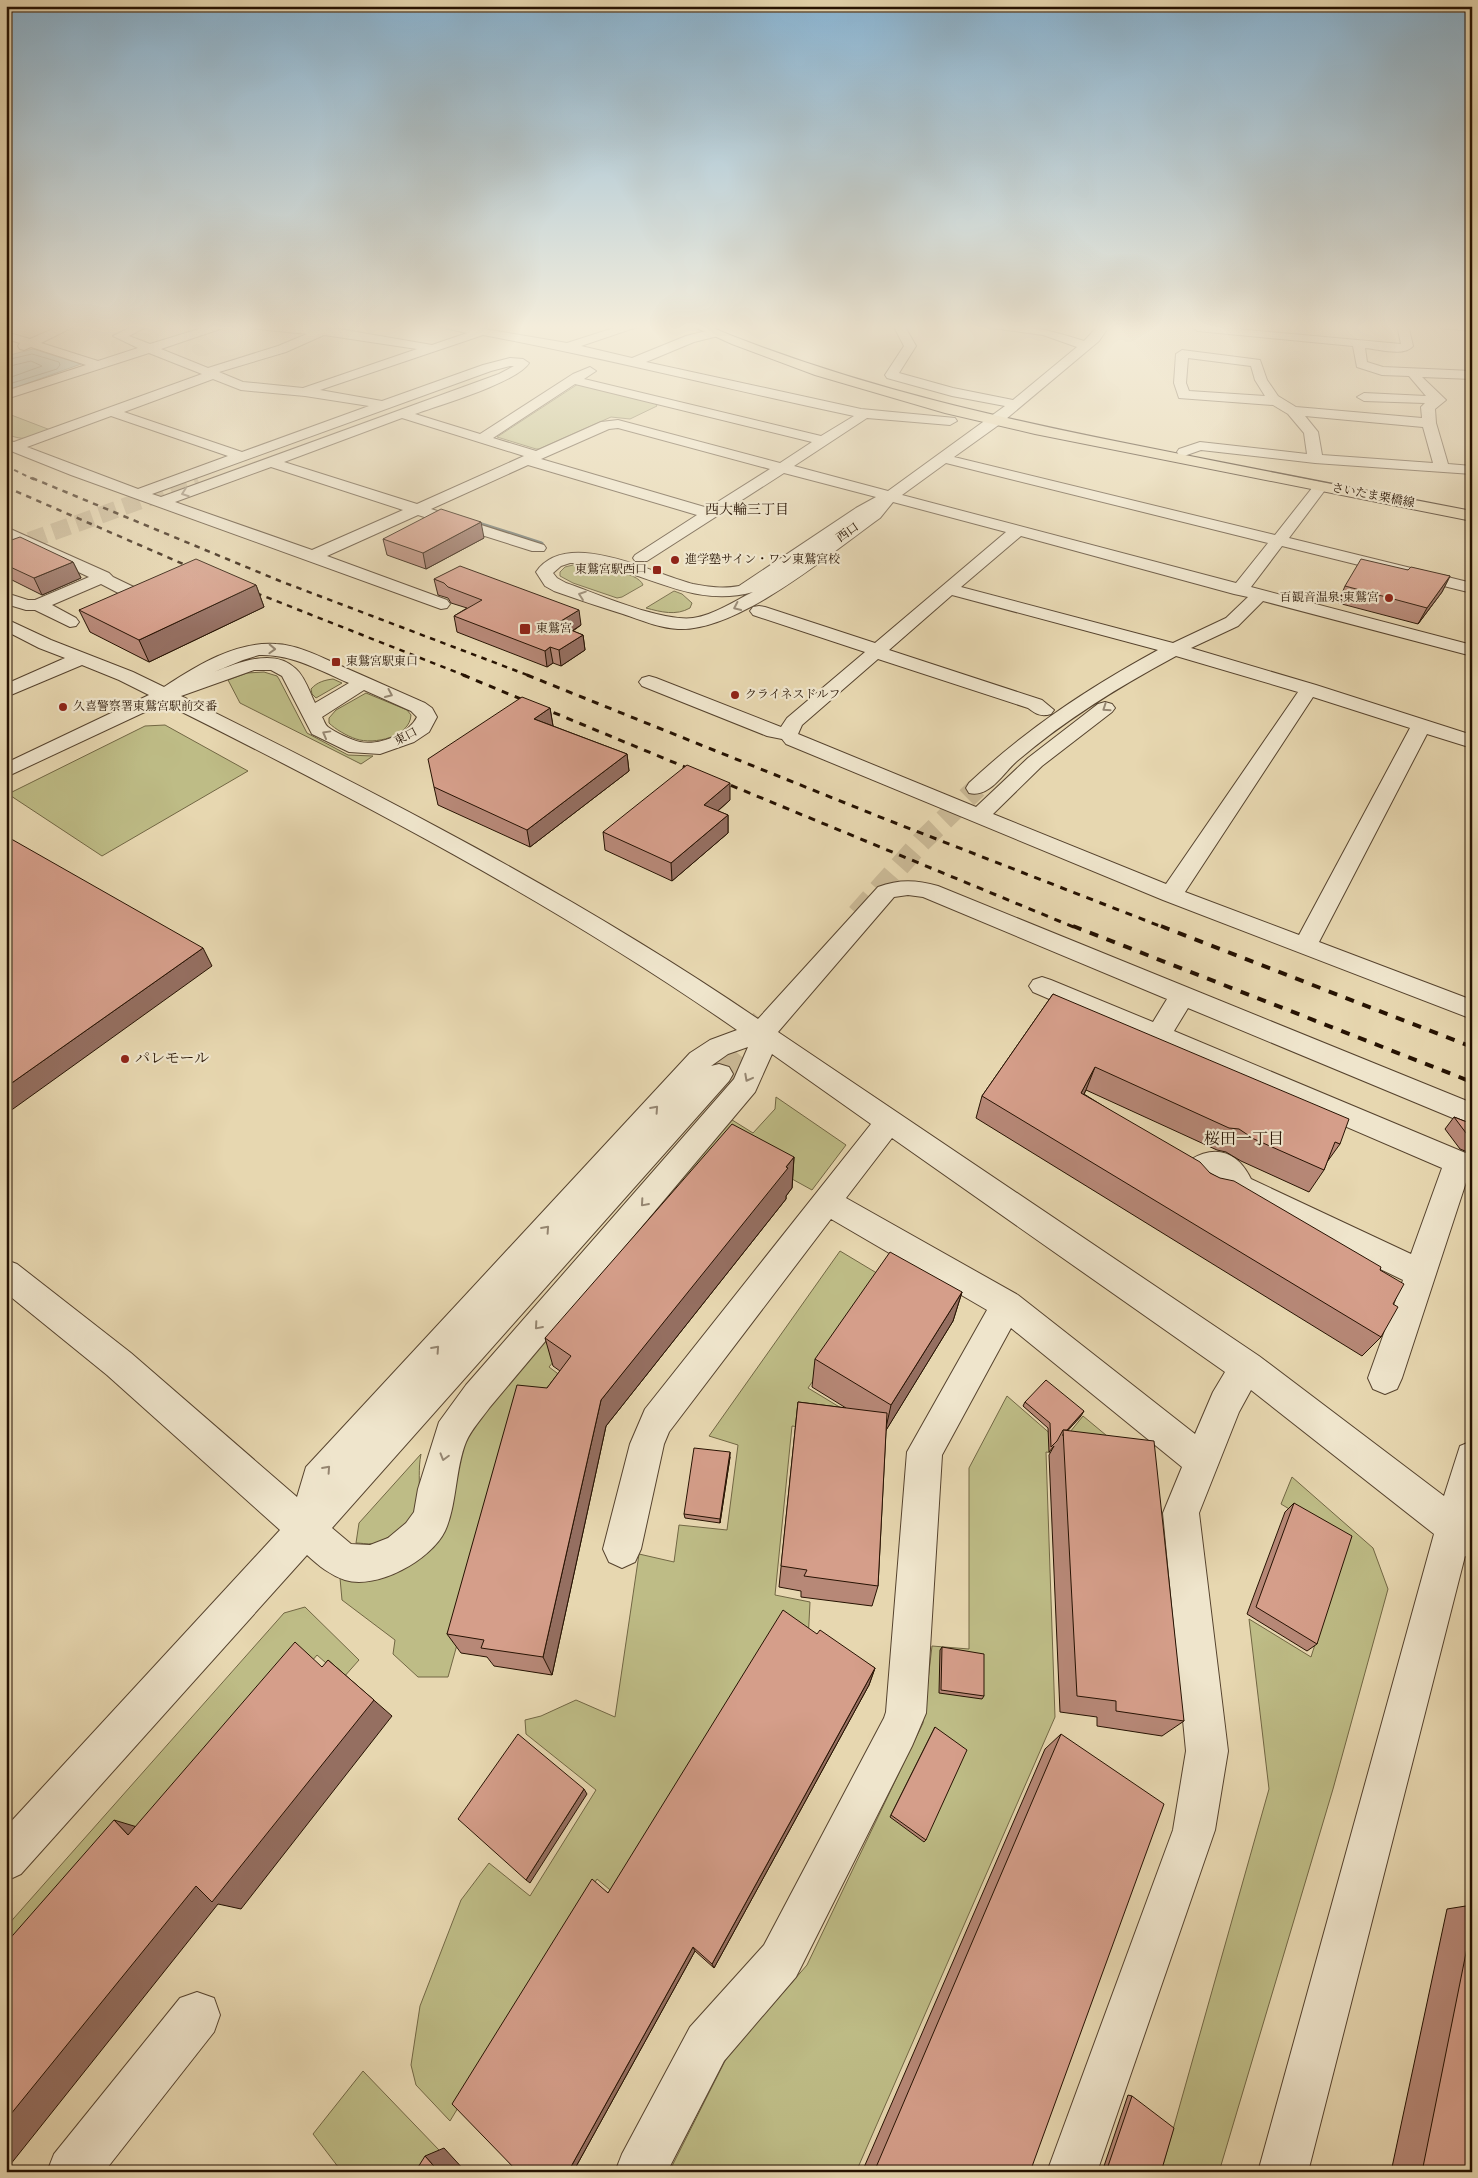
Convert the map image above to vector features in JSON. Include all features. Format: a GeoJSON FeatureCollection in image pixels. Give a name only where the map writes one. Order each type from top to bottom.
{"type":"FeatureCollection","features":[{"type":"Feature","properties":{"kind":"main road","name":"さいたま栗橋線"},"geometry":{"type":"LineString","coordinates":[[1041,427],[1472,516]]}},
{"type":"Feature","properties":{"kind":"main road","name":"さいたま栗橋線"},"geometry":{"type":"LineString","coordinates":[[1048,427],[1472,509]]}},
{"type":"Feature","properties":{"kind":"street"},"geometry":{"type":"LineString","coordinates":[[10,445],[66,427]]}},
{"type":"Feature","properties":{"kind":"street"},"geometry":{"type":"LineString","coordinates":[[154,427],[241,456]]}},
{"type":"Feature","properties":{"kind":"street"},"geometry":{"type":"LineString","coordinates":[[138,494],[325,427]]}},
{"type":"Feature","properties":{"kind":"street"},"geometry":{"type":"LineString","coordinates":[[198,480],[346,427]]}},
{"type":"Feature","properties":{"kind":"street"},"geometry":{"type":"LineString","coordinates":[[161,502],[368,427]]}},
{"type":"Feature","properties":{"kind":"street"},"geometry":{"type":"LineString","coordinates":[[442,427],[532,458],[711,514]]}},
{"type":"Feature","properties":{"kind":"street"},"geometry":{"type":"LineString","coordinates":[[482,439],[501,427]]}},
{"type":"Feature","properties":{"kind":"street"},"geometry":{"type":"LineString","coordinates":[[313,556],[603,427]]}},
{"type":"Feature","properties":{"kind":"street"},"geometry":{"type":"LineString","coordinates":[[630,427],[1472,651]]}},
{"type":"Feature","properties":{"kind":"street"},"geometry":{"type":"LineString","coordinates":[[765,427],[823,441]]}},
{"type":"Feature","properties":{"kind":"street"},"geometry":{"type":"LineString","coordinates":[[641,558],[846,427]]}},
{"type":"Feature","properties":{"kind":"street"},"geometry":{"type":"LineString","coordinates":[[889,497],[987,427]]}},
{"type":"Feature","properties":{"kind":"street"},"geometry":{"type":"LineString","coordinates":[[1306,427],[1311,432],[1315,459]]}},
{"type":"Feature","properties":{"kind":"street"},"geometry":{"type":"LineString","coordinates":[[1430,427],[1442,468]]}},
{"type":"Feature","properties":{"kind":"street"},"geometry":{"type":"LineString","coordinates":[[10,445],[76,472],[313,556],[441,604]]}},
{"type":"Feature","properties":{"kind":"street"},"geometry":{"type":"LineString","coordinates":[[1184,452],[1200,446],[1315,459],[1472,470]]}},
{"type":"Feature","properties":{"kind":"street"},"geometry":{"type":"LineString","coordinates":[[942,458],[1472,588]]}},
{"type":"Feature","properties":{"kind":"street"},"geometry":{"type":"LineString","coordinates":[[277,460],[544,545]]}},
{"type":"Feature","properties":{"kind":"street"},"geometry":{"type":"LineString","coordinates":[[1240,590],[1321,486]]}},
{"type":"Feature","properties":{"kind":"street","name":"西口"},"geometry":{"type":"LineString","coordinates":[[889,497],[874,515],[761,595],[723,614],[696,623],[677,624],[665,622],[636,601],[560,587],[551,582],[544,572],[555,562],[573,558],[585,558],[616,564],[663,580],[709,592],[733,592],[749,588],[861,511],[889,497]]}},
{"type":"Feature","properties":{"kind":"street"},"geometry":{"type":"LineString","coordinates":[[788,734],[794,722],[1017,531]]}},
{"type":"Feature","properties":{"kind":"street"},"geometry":{"type":"LineString","coordinates":[[6,532],[103,577],[107,581],[134,594]]}},
{"type":"Feature","properties":{"kind":"street"},"geometry":{"type":"LineString","coordinates":[[6,550],[29,542]]}},
{"type":"Feature","properties":{"kind":"street"},"geometry":{"type":"LineString","coordinates":[[6,598],[26,605],[38,605],[103,577]]}},
{"type":"Feature","properties":{"kind":"street"},"geometry":{"type":"LineString","coordinates":[[636,601],[660,586],[663,580],[694,598],[698,603],[698,607],[692,613],[665,622]]}},
{"type":"Feature","properties":{"kind":"street"},"geometry":{"type":"LineString","coordinates":[[948,589],[1175,649],[1309,689],[1472,742]]}},
{"type":"Feature","properties":{"kind":"street"},"geometry":{"type":"LineString","coordinates":[[958,789],[1009,757],[1069,711],[1110,684],[1175,649],[1232,622],[1259,595]]}},
{"type":"Feature","properties":{"kind":"street"},"geometry":{"type":"LineString","coordinates":[[38,605],[70,622]]}},
{"type":"Feature","properties":{"kind":"street"},"geometry":{"type":"LineString","coordinates":[[759,611],[1035,704],[1044,710]]}},
{"type":"Feature","properties":{"kind":"street"},"geometry":{"type":"LineString","coordinates":[[6,624],[45,644],[82,658],[165,695],[278,752],[558,903],[762,1032],[1247,1367],[1463,1534]]}},
{"type":"Feature","properties":{"kind":"street","name":"東口"},"geometry":{"type":"LineString","coordinates":[[277,649],[288,651],[342,673],[418,707],[425,712],[426,717],[422,728],[407,738],[389,746],[356,748],[319,730],[286,669],[281,666],[261,664],[238,669],[204,683],[165,695],[202,671],[236,656],[258,650],[277,649]]}},
{"type":"Feature","properties":{"kind":"street"},"geometry":{"type":"LineString","coordinates":[[958,789],[1044,710],[1102,674],[1142,654],[1154,650],[1175,649]]}},
{"type":"Feature","properties":{"kind":"street"},"geometry":{"type":"LineString","coordinates":[[980,816],[1035,762],[1077,728],[1108,706],[1178,664],[1180,659],[1175,649]]}},
{"type":"Feature","properties":{"kind":"street"},"geometry":{"type":"LineString","coordinates":[[6,691],[82,658]]}},
{"type":"Feature","properties":{"kind":"street"},"geometry":{"type":"LineString","coordinates":[[299,691],[309,683],[342,673]]}},
{"type":"Feature","properties":{"kind":"street"},"geometry":{"type":"LineString","coordinates":[[649,682],[774,732],[788,734],[793,740],[958,789],[980,816],[1172,895],[1472,1010]]}},
{"type":"Feature","properties":{"kind":"street"},"geometry":{"type":"LineString","coordinates":[[311,716],[363,683]]}},
{"type":"Feature","properties":{"kind":"street"},"geometry":{"type":"LineString","coordinates":[[1172,895],[1309,689]]}},
{"type":"Feature","properties":{"kind":"street"},"geometry":{"type":"LineString","coordinates":[[6,771],[165,695]]}},
{"type":"Feature","properties":{"kind":"street"},"geometry":{"type":"LineString","coordinates":[[1304,946],[1421,726]]}},
{"type":"Feature","properties":{"kind":"street"},"geometry":{"type":"LineString","coordinates":[[306,1531],[319,1479],[686,1075],[700,1060],[719,1047],[762,1032],[870,908],[886,892],[896,888],[917,888],[930,891],[1472,1115]]}},
{"type":"Feature","properties":{"kind":"street"},"geometry":{"type":"LineString","coordinates":[[1042,986],[1458,1162],[1462,1180],[1420,1273],[1385,1378]]}},
{"type":"Feature","properties":{"kind":"street"},"geometry":{"type":"LineString","coordinates":[[1159,1035],[1182,995]]}},
{"type":"Feature","properties":{"kind":"street"},"geometry":{"type":"LineString","coordinates":[[6,1274],[118,1364],[306,1531],[347,1562],[370,1564],[401,1551],[420,1536],[431,1520],[436,1489],[451,1434],[485,1388],[745,1085],[761,1048],[762,1032]]}},
{"type":"Feature","properties":{"kind":"street"},"geometry":{"type":"LineString","coordinates":[[6,1859],[306,1531],[343,1487],[719,1074]]}},
{"type":"Feature","properties":{"kind":"street"},"geometry":{"type":"LineString","coordinates":[[622,1549],[647,1444],[657,1421],[890,1120]]}},
{"type":"Feature","properties":{"kind":"street"},"geometry":{"type":"LineString","coordinates":[[1237,1186],[1420,1273]]}},
{"type":"Feature","properties":{"kind":"street"},"geometry":{"type":"LineString","coordinates":[[827,1202],[1007,1305],[1202,1461]]}},
{"type":"Feature","properties":{"kind":"street"},"geometry":{"type":"LineString","coordinates":[[640,2172],[708,2044],[780,1961],[898,1732],[906,1713],[924,1452],[1007,1305]]}},
{"type":"Feature","properties":{"kind":"street"},"geometry":{"type":"LineString","coordinates":[[1072,2172],[1194,1830],[1207,1751],[1181,1513],[1225,1402],[1247,1367]]}},
{"type":"Feature","properties":{"kind":"street"},"geometry":{"type":"LineString","coordinates":[[1283,2172],[1463,1534],[1472,1458]]}},
{"type":"Feature","properties":{"kind":"street"},"geometry":{"type":"LineString","coordinates":[[72,2172],[197,2016]]}},
{"type":"Feature","properties":{"kind":"shaded area"},"geometry":{"type":"Polygon","coordinates":[[[6,427],[42,427],[53,431],[30,438],[19,438],[6,434],[6,427]]]}},
{"type":"Feature","properties":{"kind":"shaded area"},"geometry":{"type":"Polygon","coordinates":[[[513,427],[589,427],[539,449],[497,437],[513,427]]]}},
{"type":"Feature","properties":{"kind":"shaded area"},"geometry":{"type":"Polygon","coordinates":[[[577,564],[603,567],[624,573],[640,580],[643,585],[617,598],[573,583],[560,576],[560,572],[565,567],[577,564]]]}},
{"type":"Feature","properties":{"kind":"shaded area"},"geometry":{"type":"Polygon","coordinates":[[[674,591],[682,594],[692,603],[690,608],[674,613],[646,608],[674,591]]]}},
{"type":"Feature","properties":{"kind":"shaded area"},"geometry":{"type":"Polygon","coordinates":[[[264,672],[277,676],[307,733],[348,755],[373,756],[361,764],[240,703],[228,680],[247,673],[264,672]]]}},
{"type":"Feature","properties":{"kind":"shaded area"},"geometry":{"type":"Polygon","coordinates":[[[333,679],[342,683],[316,698],[312,694],[311,689],[316,685],[333,679]]]}},
{"type":"Feature","properties":{"kind":"shaded area"},"geometry":{"type":"Polygon","coordinates":[[[366,693],[407,710],[411,715],[405,729],[390,738],[363,741],[345,734],[329,723],[329,718],[336,710],[366,693]]]}},
{"type":"Feature","properties":{"kind":"shaded area"},"geometry":{"type":"Polygon","coordinates":[[[165,725],[248,771],[102,856],[8,794],[145,726],[165,725]]]}},
{"type":"Feature","properties":{"kind":"shaded area"},"geometry":{"type":"Polygon","coordinates":[[[776,1097],[846,1145],[812,1190],[734,1147],[549,1367],[573,1385],[523,1409],[448,1677],[418,1677],[393,1654],[395,1640],[342,1600],[340,1578],[395,1572],[466,1426],[729,1118],[753,1133],[775,1109],[776,1097]]]}},
{"type":"Feature","properties":{"kind":"shaded area"},"geometry":{"type":"Polygon","coordinates":[[[840,1251],[885,1278],[808,1388],[866,1423],[855,1434],[792,1426],[775,1595],[810,1602],[808,1642],[615,1894],[597,1879],[450,2121],[416,2085],[411,2065],[420,2006],[461,1900],[489,1863],[530,1896],[596,1790],[526,1734],[525,1720],[541,1716],[576,1700],[615,1717],[639,1554],[674,1562],[679,1525],[727,1530],[738,1445],[709,1436],[840,1251]]]}},
{"type":"Feature","properties":{"kind":"shaded area"},"geometry":{"type":"Polygon","coordinates":[[[1007,1396],[1061,1443],[1083,1416],[1136,1460],[1132,1464],[1046,1452],[1055,1717],[856,2172],[669,2172],[727,2057],[807,1965],[923,1723],[932,1646],[969,1649],[969,1468],[1007,1396]]]}},
{"type":"Feature","properties":{"kind":"shaded area"},"geometry":{"type":"Polygon","coordinates":[[[421,1454],[419,1497],[414,1512],[404,1526],[376,1543],[356,1543],[359,1523],[421,1454]]]}},
{"type":"Feature","properties":{"kind":"shaded area"},"geometry":{"type":"Polygon","coordinates":[[[1292,1477],[1373,1548],[1388,1589],[1333,1789],[1219,2172],[1161,2172],[1269,1789],[1249,1619],[1311,1657],[1347,1544],[1281,1504],[1292,1477]]]}},
{"type":"Feature","properties":{"kind":"shaded area"},"geometry":{"type":"Polygon","coordinates":[[[305,1607],[359,1660],[343,1678],[317,1655],[161,1839],[6,1990],[6,1927],[284,1613],[305,1607]]]}},
{"type":"Feature","properties":{"kind":"shaded area"},"geometry":{"type":"Polygon","coordinates":[[[363,2071],[439,2150],[426,2172],[342,2172],[313,2134],[363,2071]]]}},
{"type":"Feature","properties":{"kind":"building"},"geometry":{"type":"Polygon","coordinates":[[[441,509],[481,522],[423,553],[383,539],[441,509]]]}},
{"type":"Feature","properties":{"kind":"building"},"geometry":{"type":"Polygon","coordinates":[[[20,537],[73,562],[34,578],[6,565],[6,542],[20,537]]]}},
{"type":"Feature","properties":{"kind":"building"},"geometry":{"type":"Polygon","coordinates":[[[196,559],[256,585],[139,640],[79,610],[196,559]]]}},
{"type":"Feature","properties":{"kind":"building"},"geometry":{"type":"Polygon","coordinates":[[[1361,559],[1408,570],[1411,567],[1450,576],[1427,608],[1345,586],[1361,559]]]}},
{"type":"Feature","properties":{"kind":"building"},"geometry":{"type":"Polygon","coordinates":[[[460,566],[579,610],[556,624],[583,635],[559,650],[550,647],[545,651],[454,616],[482,600],[448,587],[434,579],[460,566]]]}},
{"type":"Feature","properties":{"kind":"building"},"geometry":{"type":"Polygon","coordinates":[[[522,697],[550,708],[534,719],[627,754],[527,830],[434,787],[428,759],[522,697]]]}},
{"type":"Feature","properties":{"kind":"building"},"geometry":{"type":"Polygon","coordinates":[[[687,765],[730,783],[704,805],[728,815],[671,863],[603,832],[687,765]]]}},
{"type":"Feature","properties":{"kind":"building"},"geometry":{"type":"Polygon","coordinates":[[[6,836],[203,948],[6,1087],[6,836]]]}},
{"type":"Feature","properties":{"kind":"building"},"geometry":{"type":"Polygon","coordinates":[[[1053,994],[1349,1119],[1340,1144],[1335,1142],[1324,1170],[1254,1139],[1239,1129],[1229,1128],[1095,1067],[1081,1093],[1200,1162],[1210,1173],[1220,1178],[1234,1181],[1381,1267],[1380,1270],[1404,1284],[1393,1304],[1398,1307],[1381,1337],[982,1096],[1053,994]]]}},
{"type":"Feature","properties":{"kind":"building"},"geometry":{"type":"Polygon","coordinates":[[[1454,1117],[1472,1124],[1472,1138],[1469,1137],[1454,1117]]]}},
{"type":"Feature","properties":{"kind":"building"},"geometry":{"type":"Polygon","coordinates":[[[732,1124],[794,1157],[786,1167],[788,1168],[601,1400],[543,1657],[481,1648],[484,1640],[447,1634],[517,1385],[547,1388],[571,1356],[545,1338],[732,1124]]]}},
{"type":"Feature","properties":{"kind":"building"},"geometry":{"type":"Polygon","coordinates":[[[890,1252],[962,1292],[891,1405],[815,1359],[890,1252]]]}},
{"type":"Feature","properties":{"kind":"building"},"geometry":{"type":"Polygon","coordinates":[[[1046,1380],[1084,1411],[1067,1430],[1063,1430],[1051,1447],[1050,1423],[1025,1402],[1046,1380]]]}},
{"type":"Feature","properties":{"kind":"building"},"geometry":{"type":"Polygon","coordinates":[[[798,1402],[887,1413],[878,1586],[804,1576],[807,1570],[781,1566],[798,1402]]]}},
{"type":"Feature","properties":{"kind":"building"},"geometry":{"type":"Polygon","coordinates":[[[1063,1430],[1154,1441],[1184,1721],[1116,1711],[1116,1701],[1077,1696],[1063,1430]]]}},
{"type":"Feature","properties":{"kind":"building"},"geometry":{"type":"Polygon","coordinates":[[[694,1448],[730,1452],[720,1519],[684,1514],[694,1448]]]}},
{"type":"Feature","properties":{"kind":"building"},"geometry":{"type":"Polygon","coordinates":[[[1294,1503],[1352,1536],[1317,1644],[1256,1607],[1294,1503]]]}},
{"type":"Feature","properties":{"kind":"building"},"geometry":{"type":"Polygon","coordinates":[[[783,1610],[817,1634],[820,1630],[875,1668],[712,1964],[693,1947],[568,2172],[518,2172],[452,2104],[592,1879],[608,1893],[783,1610]]]}},
{"type":"Feature","properties":{"kind":"building"},"geometry":{"type":"Polygon","coordinates":[[[295,1642],[322,1667],[328,1660],[374,1700],[212,1902],[196,1886],[6,2120],[6,1943],[114,1820],[128,1835],[295,1642]]]}},
{"type":"Feature","properties":{"kind":"building"},"geometry":{"type":"Polygon","coordinates":[[[942,1647],[984,1654],[984,1696],[941,1690],[942,1647]]]}},
{"type":"Feature","properties":{"kind":"building"},"geometry":{"type":"Polygon","coordinates":[[[935,1727],[967,1750],[926,1840],[891,1815],[935,1727]]]}},
{"type":"Feature","properties":{"kind":"building"},"geometry":{"type":"Polygon","coordinates":[[[518,1734],[584,1789],[526,1880],[458,1819],[518,1734]]]}},
{"type":"Feature","properties":{"kind":"building"},"geometry":{"type":"Polygon","coordinates":[[[1061,1734],[1164,1804],[1030,2172],[874,2172],[1061,1734]]]}},
{"type":"Feature","properties":{"kind":"building"},"geometry":{"type":"Polygon","coordinates":[[[1472,1923],[1472,2172],[1422,2172],[1472,1923]]]}},
{"type":"Feature","properties":{"kind":"building"},"geometry":{"type":"Polygon","coordinates":[[[1132,2096],[1174,2128],[1161,2172],[1106,2172],[1132,2096]]]}},
{"type":"Feature","properties":{"kind":"building"},"geometry":{"type":"Polygon","coordinates":[[[425,2156],[439,2172],[415,2172],[425,2156]]]}},
{"type":"Feature","properties":{"kind":"waterway"},"geometry":{"type":"LineString","coordinates":[[472,522],[541,544]]}},
{"type":"Feature","properties":{"kind":"tunnel"},"geometry":{"type":"LineString","coordinates":[[6,549],[198,480]]}},
{"type":"Feature","properties":{"kind":"tunnel"},"geometry":{"type":"LineString","coordinates":[[857,914],[921,842],[977,788]]}},
{"type":"Feature","properties":{"kind":"tunnel"},"geometry":{"type":"LineString","coordinates":[[719,1074],[764,1022]]}},
{"type":"Feature","properties":{"kind":"railway"},"geometry":{"type":"LineString","coordinates":[[6,466],[35,480]]}},
{"type":"Feature","properties":{"kind":"railway"},"geometry":{"type":"LineString","coordinates":[[32,478],[280,581],[530,676]]}},
{"type":"Feature","properties":{"kind":"railway"},"geometry":{"type":"LineString","coordinates":[[6,487],[197,570]]}},
{"type":"Feature","properties":{"kind":"railway"},"geometry":{"type":"LineString","coordinates":[[246,589],[466,676]]}},
{"type":"Feature","properties":{"kind":"railway"},"geometry":{"type":"LineString","coordinates":[[463,675],[697,772]]}},
{"type":"Feature","properties":{"kind":"railway"},"geometry":{"type":"LineString","coordinates":[[527,675],[885,819],[1165,928]]}},
{"type":"Feature","properties":{"kind":"railway"},"geometry":{"type":"LineString","coordinates":[[718,780],[1076,928]]}},
{"type":"Feature","properties":{"kind":"railway"},"geometry":{"type":"LineString","coordinates":[[1073,926],[1472,1082]]}},
{"type":"Feature","properties":{"kind":"railway"},"geometry":{"type":"LineString","coordinates":[[1161,926],[1472,1047]]}},
{"type":"Feature","properties":{"kind":"place","name":"進学塾サイン・ワン東鷲宮校"},"geometry":{"type":"Point","coordinates":[675,560]}},
{"type":"Feature","properties":{"kind":"place","name":"東鷲宮駅西口"},"geometry":{"type":"Point","coordinates":[657,570]}},
{"type":"Feature","properties":{"kind":"place","name":"百観音温泉;東鷲宮"},"geometry":{"type":"Point","coordinates":[1389,598]}},
{"type":"Feature","properties":{"kind":"place","name":"東鷲宮"},"geometry":{"type":"Point","coordinates":[525,629]}},
{"type":"Feature","properties":{"kind":"place","name":"東鷲宮駅東口"},"geometry":{"type":"Point","coordinates":[336,662]}},
{"type":"Feature","properties":{"kind":"place","name":"クライネスドルフ"},"geometry":{"type":"Point","coordinates":[735,695]}},
{"type":"Feature","properties":{"kind":"place","name":"久喜警察署東鷲宮駅前交番"},"geometry":{"type":"Point","coordinates":[63,707]}},
{"type":"Feature","properties":{"kind":"place","name":"パレモール"},"geometry":{"type":"Point","coordinates":[125,1059]}},
{"type":"Feature","properties":{"kind":"district","name":"西大輪三丁目"},"geometry":{"type":"Point","coordinates":[747,510]}},
{"type":"Feature","properties":{"kind":"district","name":"桜田一丁目"},"geometry":{"type":"Point","coordinates":[1244,1140]}}]}
